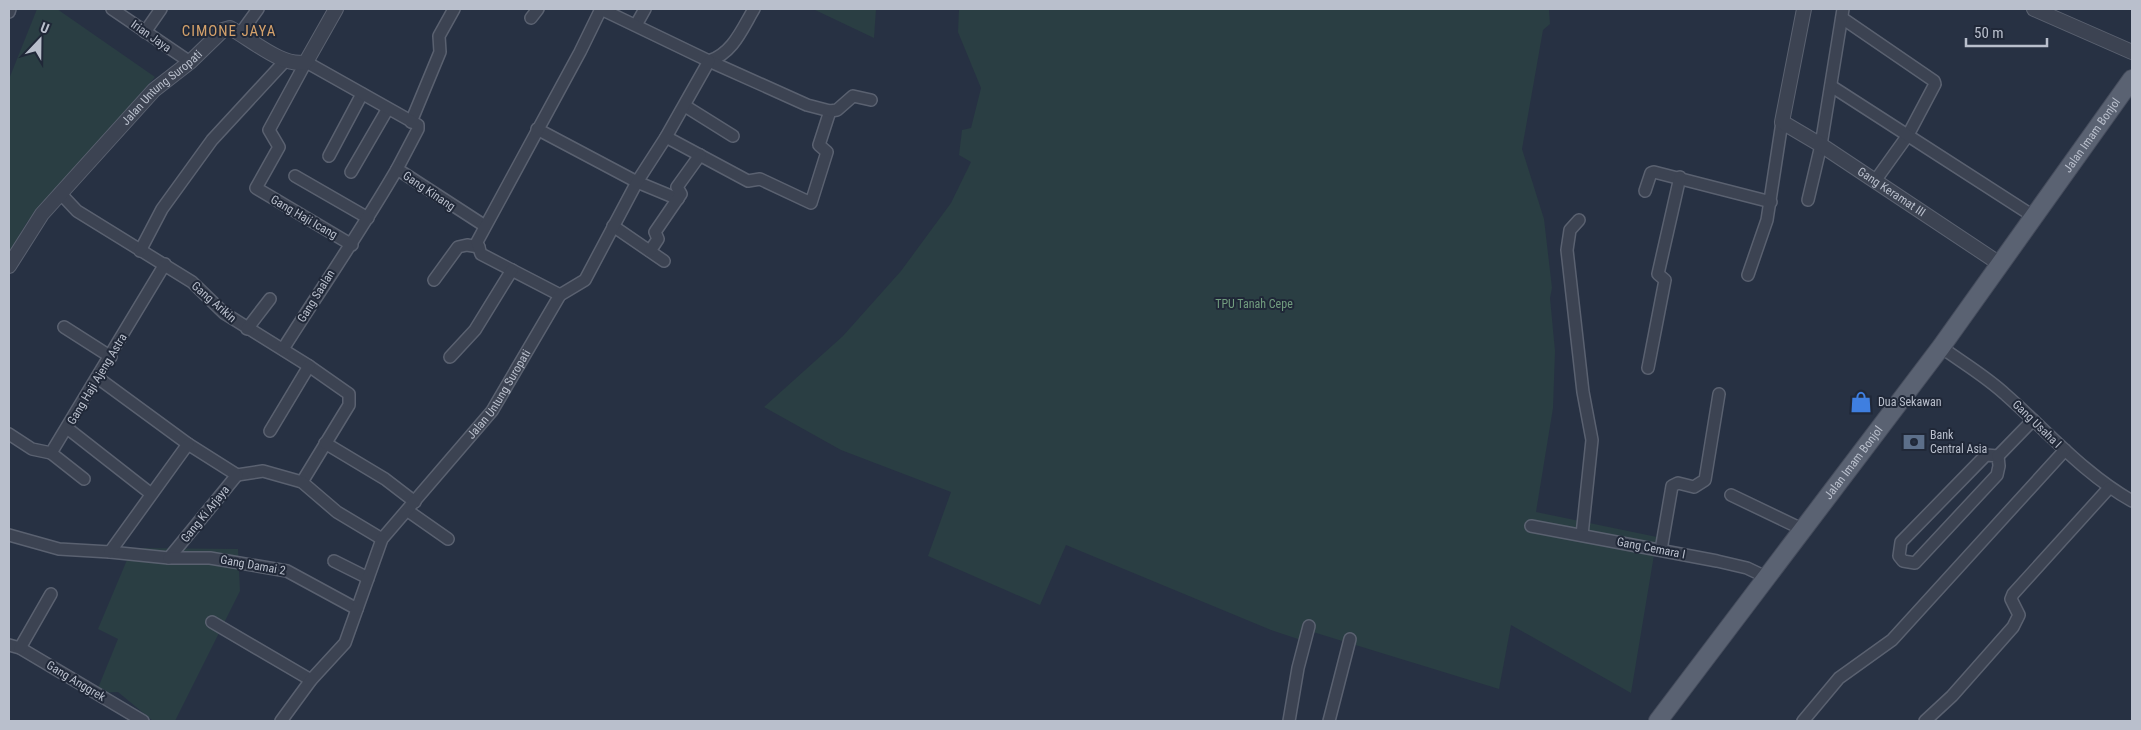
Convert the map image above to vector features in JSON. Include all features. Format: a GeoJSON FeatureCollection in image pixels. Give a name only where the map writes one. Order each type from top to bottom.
{"type":"FeatureCollection","features":[{"type":"Feature","properties":{"kind":"main road","name":"Jalan Imam Bonjol"},"geometry":{"type":"LineString","coordinates":[[1658,721],[1941,347],[2132,79]]}},
{"type":"Feature","properties":{"kind":"street","name":"Irian Jaya"},"geometry":{"type":"LineString","coordinates":[[112,9],[190,62]]}},
{"type":"Feature","properties":{"kind":"street"},"geometry":{"type":"LineString","coordinates":[[145,32],[161,9]]}},
{"type":"Feature","properties":{"kind":"street"},"geometry":{"type":"LineString","coordinates":[[258,9],[240,34],[285,61],[296,64],[306,62],[411,122],[440,52],[439,36],[454,9]]}},
{"type":"Feature","properties":{"kind":"street"},"geometry":{"type":"LineString","coordinates":[[306,62],[336,9]]}},
{"type":"Feature","properties":{"kind":"street"},"geometry":{"type":"LineString","coordinates":[[531,18],[538,9]]}},
{"type":"Feature","properties":{"kind":"street"},"geometry":{"type":"LineString","coordinates":[[560,295],[481,254],[477,242],[580,52],[601,9],[709,61],[807,105],[830,111],[837,110],[853,96],[871,100]]}},
{"type":"Feature","properties":{"kind":"street"},"geometry":{"type":"LineString","coordinates":[[636,25],[645,9]]}},
{"type":"Feature","properties":{"kind":"street"},"geometry":{"type":"LineString","coordinates":[[709,61],[719,58],[733,45],[754,9]]}},
{"type":"Feature","properties":{"kind":"street"},"geometry":{"type":"LineString","coordinates":[[1748,275],[1761,241],[1771,202],[1782,122],[1804,9]]}},
{"type":"Feature","properties":{"kind":"street"},"geometry":{"type":"LineString","coordinates":[[2034,9],[2132,52]]}},
{"type":"Feature","properties":{"kind":"street"},"geometry":{"type":"LineString","coordinates":[[1808,200],[1821,145],[1842,13],[1934,80],[1934,88],[1908,135],[1875,180]]}},
{"type":"Feature","properties":{"kind":"street","name":"Jalan Untung Suropati"},"geometry":{"type":"LineString","coordinates":[[9,266],[42,214],[154,90],[190,62],[223,30],[230,28],[240,34]]}},
{"type":"Feature","properties":{"kind":"street"},"geometry":{"type":"LineString","coordinates":[[140,251],[162,209],[212,140],[285,61]]}},
{"type":"Feature","properties":{"kind":"street","name":"Jalan Untung Suropati"},"geometry":{"type":"LineString","coordinates":[[281,721],[311,680],[345,643],[382,539],[492,411],[560,295],[585,280],[637,182],[685,106],[709,61]]}},
{"type":"Feature","properties":{"kind":"street","name":"Gang Haji Icang"},"geometry":{"type":"LineString","coordinates":[[306,62],[269,130],[279,147],[256,188],[352,244]]}},
{"type":"Feature","properties":{"kind":"street"},"geometry":{"type":"LineString","coordinates":[[1831,86],[2033,216]]}},
{"type":"Feature","properties":{"kind":"street"},"geometry":{"type":"LineString","coordinates":[[329,156],[362,94]]}},
{"type":"Feature","properties":{"kind":"street"},"geometry":{"type":"LineString","coordinates":[[685,106],[733,136]]}},
{"type":"Feature","properties":{"kind":"street"},"geometry":{"type":"LineString","coordinates":[[351,172],[387,110]]}},
{"type":"Feature","properties":{"kind":"street"},"geometry":{"type":"LineString","coordinates":[[666,137],[748,181],[760,179],[811,203],[827,152],[819,145],[830,111]]}},
{"type":"Feature","properties":{"kind":"street","name":"Gang Kinang"},"geometry":{"type":"LineString","coordinates":[[411,122],[418,125],[418,129],[396,169],[485,226]]}},
{"type":"Feature","properties":{"kind":"street","name":"Gang Keramat III"},"geometry":{"type":"LineString","coordinates":[[1782,122],[1875,180],[2000,264]]}},
{"type":"Feature","properties":{"kind":"street"},"geometry":{"type":"LineString","coordinates":[[537,129],[637,182],[678,199]]}},
{"type":"Feature","properties":{"kind":"street"},"geometry":{"type":"LineString","coordinates":[[650,251],[658,239],[655,232],[681,193],[677,187],[700,155]]}},
{"type":"Feature","properties":{"kind":"street","name":"Gang Saalan"},"geometry":{"type":"LineString","coordinates":[[283,349],[340,259],[352,244],[396,169]]}},
{"type":"Feature","properties":{"kind":"street"},"geometry":{"type":"LineString","coordinates":[[1645,191],[1652,173],[1680,177],[1771,202]]}},
{"type":"Feature","properties":{"kind":"street"},"geometry":{"type":"LineString","coordinates":[[295,176],[368,218]]}},
{"type":"Feature","properties":{"kind":"street"},"geometry":{"type":"LineString","coordinates":[[1648,368],[1665,280],[1658,274],[1680,177]]}},
{"type":"Feature","properties":{"kind":"street","name":"Gang Arikin"},"geometry":{"type":"LineString","coordinates":[[60,193],[77,211],[140,251],[166,264],[192,282],[224,313],[247,329],[310,366],[349,394],[349,405],[302,482]]}},
{"type":"Feature","properties":{"kind":"street"},"geometry":{"type":"LineString","coordinates":[[1578,220],[1570,230],[1567,250],[1583,392],[1592,440],[1582,535]]}},
{"type":"Feature","properties":{"kind":"street"},"geometry":{"type":"LineString","coordinates":[[613,226],[664,261]]}},
{"type":"Feature","properties":{"kind":"street"},"geometry":{"type":"LineString","coordinates":[[434,280],[458,247],[467,245],[479,247]]}},
{"type":"Feature","properties":{"kind":"street","name":"Gang Haji Ajeng Astra"},"geometry":{"type":"LineString","coordinates":[[51,453],[166,264]]}},
{"type":"Feature","properties":{"kind":"street"},"geometry":{"type":"LineString","coordinates":[[450,357],[475,330],[512,270]]}},
{"type":"Feature","properties":{"kind":"street"},"geometry":{"type":"LineString","coordinates":[[247,329],[270,299]]}},
{"type":"Feature","properties":{"kind":"street"},"geometry":{"type":"LineString","coordinates":[[64,327],[111,356]]}},
{"type":"Feature","properties":{"kind":"street","name":"Gang Usaha I"},"geometry":{"type":"LineString","coordinates":[[1941,347],[2004,393],[2109,488],[2132,500]]}},
{"type":"Feature","properties":{"kind":"street"},"geometry":{"type":"LineString","coordinates":[[270,431],[310,366]]}},
{"type":"Feature","properties":{"kind":"street","name":"Gang Ki Arjaya"},"geometry":{"type":"LineString","coordinates":[[98,378],[188,444],[237,475],[169,558]]}},
{"type":"Feature","properties":{"kind":"street"},"geometry":{"type":"LineString","coordinates":[[1661,550],[1672,486],[1678,483],[1694,487],[1705,480],[1719,394]]}},
{"type":"Feature","properties":{"kind":"street"},"geometry":{"type":"LineString","coordinates":[[1998,456],[1986,455],[1900,542],[1899,556],[1903,561],[1915,563],[1997,475],[1999,466],[1998,456],[2033,420]]}},
{"type":"Feature","properties":{"kind":"street"},"geometry":{"type":"LineString","coordinates":[[67,428],[150,493]]}},
{"type":"Feature","properties":{"kind":"street"},"geometry":{"type":"LineString","coordinates":[[9,434],[32,449],[51,453],[84,479]]}},
{"type":"Feature","properties":{"kind":"street"},"geometry":{"type":"LineString","coordinates":[[325,443],[385,479],[448,539]]}},
{"type":"Feature","properties":{"kind":"street"},"geometry":{"type":"LineString","coordinates":[[110,552],[150,493],[188,444]]}},
{"type":"Feature","properties":{"kind":"street"},"geometry":{"type":"LineString","coordinates":[[1803,721],[1839,678],[1892,640],[2065,450]]}},
{"type":"Feature","properties":{"kind":"street"},"geometry":{"type":"LineString","coordinates":[[237,475],[263,471],[302,482],[337,512],[382,539]]}},
{"type":"Feature","properties":{"kind":"street"},"geometry":{"type":"LineString","coordinates":[[1925,721],[1952,696],[2013,627],[2018,615],[2011,599],[2012,594],[2109,488]]}},
{"type":"Feature","properties":{"kind":"street"},"geometry":{"type":"LineString","coordinates":[[1731,495],[1804,530]]}},
{"type":"Feature","properties":{"kind":"street"},"geometry":{"type":"LineString","coordinates":[[1932,510],[1948,526]]}},
{"type":"Feature","properties":{"kind":"street","name":"Gang Cemara I"},"geometry":{"type":"LineString","coordinates":[[1532,526],[1747,568],[1768,578]]}},
{"type":"Feature","properties":{"kind":"street"},"geometry":{"type":"LineString","coordinates":[[9,535],[59,549],[169,558]]}},
{"type":"Feature","properties":{"kind":"street","name":"Gang Damai 2"},"geometry":{"type":"LineString","coordinates":[[169,558],[210,558],[287,571],[357,609]]}},
{"type":"Feature","properties":{"kind":"street"},"geometry":{"type":"LineString","coordinates":[[334,561],[368,578]]}},
{"type":"Feature","properties":{"kind":"street"},"geometry":{"type":"LineString","coordinates":[[20,648],[51,594]]}},
{"type":"Feature","properties":{"kind":"street"},"geometry":{"type":"LineString","coordinates":[[212,622],[311,680]]}},
{"type":"Feature","properties":{"kind":"street"},"geometry":{"type":"LineString","coordinates":[[1289,721],[1298,668],[1308,626]]}},
{"type":"Feature","properties":{"kind":"street"},"geometry":{"type":"LineString","coordinates":[[1329,721],[1350,639]]}},
{"type":"Feature","properties":{"kind":"street","name":"Gang Anggrek"},"geometry":{"type":"LineString","coordinates":[[9,645],[20,648],[142,721]]}},
{"type":"Feature","properties":{"kind":"green space"},"geometry":{"type":"Polygon","coordinates":[[[37,9],[57,9],[155,77],[27,222],[9,253],[9,79],[37,9]]]}},
{"type":"Feature","properties":{"kind":"green space"},"geometry":{"type":"Polygon","coordinates":[[[813,9],[876,9],[874,38],[813,9]]]}},
{"type":"Feature","properties":{"kind":"green space","name":"TPU Tanah Cepe"},"geometry":{"type":"Polygon","coordinates":[[[959,9],[1549,9],[1550,24],[1543,30],[1522,149],[1544,219],[1552,288],[1550,298],[1555,351],[1553,408],[1536,512],[1657,537],[1631,693],[1511,625],[1499,689],[1313,632],[1310,643],[1271,630],[1066,545],[1040,605],[928,556],[951,492],[841,450],[764,407],[843,336],[901,271],[951,203],[971,162],[959,155],[962,130],[971,128],[981,88],[958,32],[959,9]]]}},
{"type":"Feature","properties":{"kind":"green space"},"geometry":{"type":"Polygon","coordinates":[[[132,548],[238,549],[240,591],[175,721],[153,721],[118,692],[96,693],[118,639],[98,629],[132,548]]]}},
{"type":"Feature","properties":{"kind":"place","name":"Dua Sekawan"},"geometry":{"type":"Point","coordinates":[1861,402]}},
{"type":"Feature","properties":{"kind":"place","name":"Bank Central Asia"},"geometry":{"type":"Point","coordinates":[1914,442]}},
{"type":"Feature","properties":{"kind":"district","name":"CIMONE JAYA"},"geometry":{"type":"Point","coordinates":[229,31]}}]}
